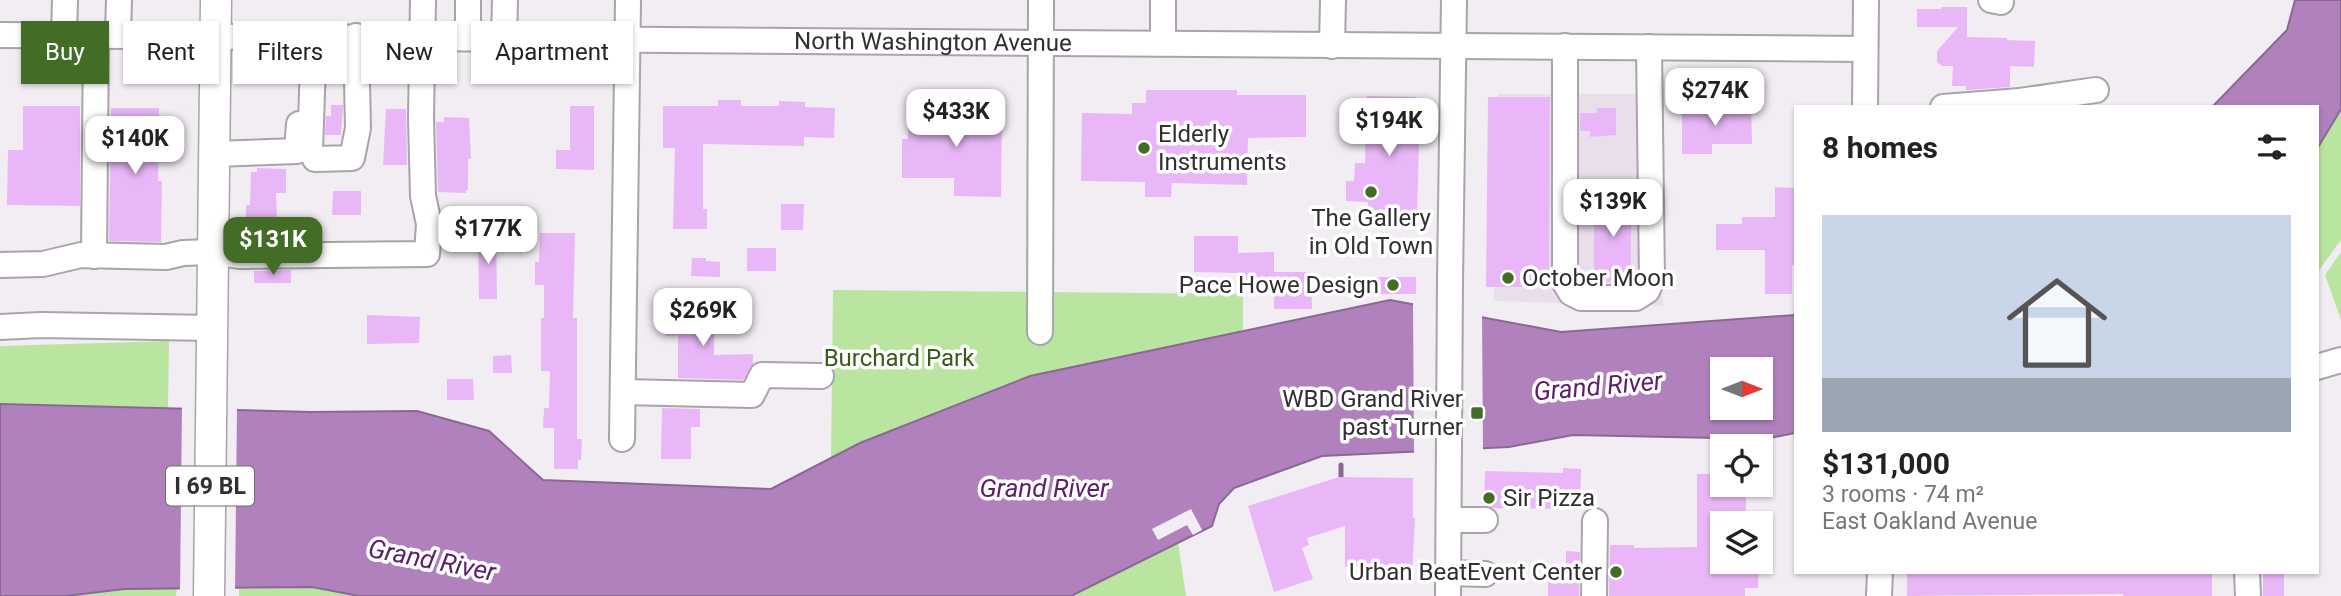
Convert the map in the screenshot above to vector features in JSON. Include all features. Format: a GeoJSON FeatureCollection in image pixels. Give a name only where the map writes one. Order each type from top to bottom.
{"type":"FeatureCollection","features":[{"type":"Feature","properties":{"kind":"main road","name":"I 69 BL"},"geometry":{"type":"LineString","coordinates":[[216,0],[216,21]]}},
{"type":"Feature","properties":{"kind":"main road","name":"I 69 BL"},"geometry":{"type":"LineString","coordinates":[[209,596],[215,84]]}},
{"type":"Feature","properties":{"kind":"street"},"geometry":{"type":"LineString","coordinates":[[53,0],[56,21]]}},
{"type":"Feature","properties":{"kind":"street"},"geometry":{"type":"LineString","coordinates":[[61,21],[65,0]]}},
{"type":"Feature","properties":{"kind":"street"},"geometry":{"type":"LineString","coordinates":[[109,28],[119,0]]}},
{"type":"Feature","properties":{"kind":"street"},"geometry":{"type":"LineString","coordinates":[[424,0],[424,21]]}},
{"type":"Feature","properties":{"kind":"street"},"geometry":{"type":"LineString","coordinates":[[468,0],[468,37]]}},
{"type":"Feature","properties":{"kind":"street"},"geometry":{"type":"LineString","coordinates":[[504,21],[505,0]]}},
{"type":"Feature","properties":{"kind":"street"},"geometry":{"type":"LineString","coordinates":[[628,0],[628,21]]}},
{"type":"Feature","properties":{"kind":"street"},"geometry":{"type":"LineString","coordinates":[[1040,332],[1041,0]]}},
{"type":"Feature","properties":{"kind":"street"},"geometry":{"type":"LineString","coordinates":[[1163,0],[1163,43]]}},
{"type":"Feature","properties":{"kind":"street"},"geometry":{"type":"LineString","coordinates":[[1332,46],[1333,0]]}},
{"type":"Feature","properties":{"kind":"street"},"geometry":{"type":"LineString","coordinates":[[1454,0],[1448,585],[1485,574]]}},
{"type":"Feature","properties":{"kind":"street"},"geometry":{"type":"LineString","coordinates":[[1866,0],[1866,105]]}},
{"type":"Feature","properties":{"kind":"street","name":"North Washington Avenue"},"geometry":{"type":"LineString","coordinates":[[0,35],[21,35]]}},
{"type":"Feature","properties":{"kind":"street","name":"North Washington Avenue"},"geometry":{"type":"LineString","coordinates":[[347,36],[361,36]]}},
{"type":"Feature","properties":{"kind":"street"},"geometry":{"type":"LineString","coordinates":[[309,84],[310,150],[315,159],[352,158],[358,128],[356,36]]}},
{"type":"Feature","properties":{"kind":"street","name":"North Washington Avenue"},"geometry":{"type":"LineString","coordinates":[[457,37],[471,37]]}},
{"type":"Feature","properties":{"kind":"street","name":"North Washington Avenue"},"geometry":{"type":"LineString","coordinates":[[633,40],[1866,49]]}},
{"type":"Feature","properties":{"kind":"street"},"geometry":{"type":"LineString","coordinates":[[1565,46],[1565,283],[1571,293],[1581,298],[1636,298],[1647,291],[1652,280],[1649,47]]}},
{"type":"Feature","properties":{"kind":"street"},"geometry":{"type":"LineString","coordinates":[[94,256],[104,84]]}},
{"type":"Feature","properties":{"kind":"street"},"geometry":{"type":"LineString","coordinates":[[214,154],[297,151],[303,84]]}},
{"type":"Feature","properties":{"kind":"street"},"geometry":{"type":"LineString","coordinates":[[0,265],[43,264],[81,255],[166,257],[183,253],[212,252],[240,256],[427,254],[429,224],[423,196],[421,154],[423,84]]}},
{"type":"Feature","properties":{"kind":"street"},"geometry":{"type":"LineString","coordinates":[[622,439],[627,84]]}},
{"type":"Feature","properties":{"kind":"street"},"geometry":{"type":"LineString","coordinates":[[1969,105],[2096,90]]}},
{"type":"Feature","properties":{"kind":"street"},"geometry":{"type":"LineString","coordinates":[[0,327],[41,325],[212,328]]}},
{"type":"Feature","properties":{"kind":"street"},"geometry":{"type":"LineString","coordinates":[[2319,366],[2341,359]]}},
{"type":"Feature","properties":{"kind":"street"},"geometry":{"type":"LineString","coordinates":[[623,393],[752,394],[762,375],[821,376]]}},
{"type":"Feature","properties":{"kind":"street"},"geometry":{"type":"LineString","coordinates":[[1449,513],[1485,520]]}},
{"type":"Feature","properties":{"kind":"street"},"geometry":{"type":"LineString","coordinates":[[1594,596],[1595,521]]}},
{"type":"Feature","properties":{"kind":"street"},"geometry":{"type":"LineString","coordinates":[[1878,596],[1880,574]]}},
{"type":"Feature","properties":{"kind":"street"},"geometry":{"type":"LineString","coordinates":[[2247,574],[2248,596]]}},
{"type":"Feature","properties":{"kind":"shaded area"},"geometry":{"type":"Polygon","coordinates":[[[1498,94],[1657,94],[1663,306],[1494,301],[1498,94]]]}},
{"type":"Feature","properties":{"kind":"green space"},"geometry":{"type":"Polygon","coordinates":[[[2341,109],[2341,240],[2319,270],[2319,146],[2341,109]]]}},
{"type":"Feature","properties":{"kind":"green space"},"geometry":{"type":"Polygon","coordinates":[[[2341,252],[2341,320],[2325,275],[2341,252]]]}},
{"type":"Feature","properties":{"kind":"green space","name":"Burchard Park"},"geometry":{"type":"Polygon","coordinates":[[[833,290],[1243,294],[1243,331],[1030,376],[831,460],[833,290]]]}},
{"type":"Feature","properties":{"kind":"green space"},"geometry":{"type":"Polygon","coordinates":[[[169,341],[168,408],[0,404],[0,346],[169,341]]]}},
{"type":"Feature","properties":{"kind":"green space"},"geometry":{"type":"Polygon","coordinates":[[[1178,542],[1186,596],[1071,596],[1178,542]]]}},
{"type":"Feature","properties":{"kind":"green space"},"geometry":{"type":"Polygon","coordinates":[[[312,587],[359,596],[239,596],[239,589],[312,587]]]}},
{"type":"Feature","properties":{"kind":"green space"},"geometry":{"type":"Polygon","coordinates":[[[124,589],[177,589],[176,596],[66,596],[124,589]]]}},
{"type":"Feature","properties":{"kind":"water"},"geometry":{"type":"Polygon","coordinates":[[[2295,0],[2341,0],[2341,109],[2319,146],[2319,105],[2214,105],[2287,30],[2295,0]]]}},
{"type":"Feature","properties":{"kind":"water","name":"Grand River"},"geometry":{"type":"Polygon","coordinates":[[[1390,300],[1561,332],[1794,315],[1794,433],[1773,437],[1773,434],[1710,434],[1710,438],[1573,435],[1509,447],[1322,456],[1234,488],[1219,504],[1212,526],[1071,596],[359,596],[312,587],[124,589],[66,596],[0,596],[0,404],[311,412],[417,411],[489,431],[543,480],[771,489],[860,443],[1030,376],[1390,300]]]}},
{"type":"Feature","properties":{"kind":"pier"},"geometry":{"type":"Polygon","coordinates":[[[1413,301],[1482,314],[1483,452],[1414,455],[1413,301]]]}},
{"type":"Feature","properties":{"kind":"pier"},"geometry":{"type":"Polygon","coordinates":[[[182,405],[237,407],[235,593],[180,593],[182,405]]]}},
{"type":"Feature","properties":{"kind":"pier"},"geometry":{"type":"Polygon","coordinates":[[[1191,509],[1202,530],[1193,535],[1187,525],[1158,540],[1152,529],[1191,509]]]}},
{"type":"Feature","properties":{"kind":"building"},"geometry":{"type":"Polygon","coordinates":[[[1967,7],[1967,37],[2035,41],[2034,67],[2010,66],[2010,87],[1966,90],[1966,86],[1952,86],[1953,66],[1942,66],[1937,62],[1937,51],[1958,27],[1917,27],[1917,9],[1967,7]]]}},
{"type":"Feature","properties":{"kind":"building","name":"Elderly Instruments"},"geometry":{"type":"Polygon","coordinates":[[[1146,90],[1237,90],[1237,95],[1306,95],[1306,137],[1248,138],[1247,185],[1172,183],[1171,197],[1145,197],[1145,182],[1081,181],[1082,113],[1132,114],[1132,103],[1146,103],[1146,90]]]}},
{"type":"Feature","properties":{"kind":"building"},"geometry":{"type":"Polygon","coordinates":[[[1367,96],[1416,97],[1420,102],[1417,217],[1373,216],[1374,211],[1368,211],[1368,202],[1346,201],[1346,181],[1354,181],[1355,163],[1365,163],[1367,96]]]}},
{"type":"Feature","properties":{"kind":"building"},"geometry":{"type":"Polygon","coordinates":[[[1488,97],[1550,97],[1551,287],[1486,287],[1488,97]]]}},
{"type":"Feature","properties":{"kind":"building"},"geometry":{"type":"Polygon","coordinates":[[[718,100],[741,100],[741,106],[779,106],[779,101],[805,102],[805,107],[835,108],[834,138],[804,137],[804,146],[703,144],[703,209],[707,209],[707,229],[673,229],[675,148],[663,148],[663,106],[718,106],[718,100]]]}},
{"type":"Feature","properties":{"kind":"building"},"geometry":{"type":"Polygon","coordinates":[[[331,105],[343,105],[341,135],[325,135],[326,116],[331,116],[331,105]]]}},
{"type":"Feature","properties":{"kind":"building"},"geometry":{"type":"Polygon","coordinates":[[[23,106],[80,106],[80,206],[7,205],[8,150],[23,150],[23,106]]]}},
{"type":"Feature","properties":{"kind":"building"},"geometry":{"type":"Polygon","coordinates":[[[570,106],[594,106],[594,170],[556,169],[556,150],[570,150],[570,106]]]}},
{"type":"Feature","properties":{"kind":"building"},"geometry":{"type":"Polygon","coordinates":[[[1751,107],[1752,144],[1712,144],[1712,154],[1682,154],[1682,108],[1751,107]]]}},
{"type":"Feature","properties":{"kind":"building"},"geometry":{"type":"Polygon","coordinates":[[[111,108],[159,108],[161,242],[109,241],[111,108]]]}},
{"type":"Feature","properties":{"kind":"building"},"geometry":{"type":"Polygon","coordinates":[[[908,108],[1002,111],[1001,197],[954,196],[954,178],[902,178],[902,139],[908,139],[908,108]]]}},
{"type":"Feature","properties":{"kind":"building"},"geometry":{"type":"Polygon","coordinates":[[[1597,108],[1616,108],[1616,135],[1590,137],[1590,131],[1580,131],[1580,113],[1597,113],[1597,108]]]}},
{"type":"Feature","properties":{"kind":"building"},"geometry":{"type":"Polygon","coordinates":[[[386,109],[406,109],[407,165],[383,165],[386,109]]]}},
{"type":"Feature","properties":{"kind":"building"},"geometry":{"type":"Polygon","coordinates":[[[444,117],[469,118],[471,159],[468,159],[466,193],[438,192],[436,122],[444,122],[444,117]]]}},
{"type":"Feature","properties":{"kind":"building"},"geometry":{"type":"Polygon","coordinates":[[[257,168],[286,169],[286,193],[276,193],[277,225],[254,225],[254,222],[246,222],[246,205],[250,205],[251,172],[257,172],[257,168]]]}},
{"type":"Feature","properties":{"kind":"building"},"geometry":{"type":"Polygon","coordinates":[[[1775,187],[1794,188],[1792,294],[1765,294],[1765,250],[1716,250],[1716,224],[1742,224],[1742,217],[1775,217],[1775,187]]]}},
{"type":"Feature","properties":{"kind":"building"},"geometry":{"type":"Polygon","coordinates":[[[333,191],[361,191],[361,215],[332,215],[333,191]]]}},
{"type":"Feature","properties":{"kind":"building"},"geometry":{"type":"Polygon","coordinates":[[[1594,197],[1631,197],[1631,282],[1594,281],[1594,197]]]}},
{"type":"Feature","properties":{"kind":"building"},"geometry":{"type":"Polygon","coordinates":[[[781,204],[804,204],[803,230],[781,230],[781,204]]]}},
{"type":"Feature","properties":{"kind":"building"},"geometry":{"type":"Polygon","coordinates":[[[478,232],[496,232],[497,299],[479,299],[478,232]]]}},
{"type":"Feature","properties":{"kind":"building"},"geometry":{"type":"Polygon","coordinates":[[[540,233],[575,233],[573,318],[577,318],[577,439],[582,439],[578,469],[554,469],[554,428],[543,428],[544,408],[549,408],[550,371],[541,371],[544,285],[535,285],[535,262],[539,262],[540,233]]]}},
{"type":"Feature","properties":{"kind":"building"},"geometry":{"type":"Polygon","coordinates":[[[1194,236],[1238,236],[1238,253],[1274,252],[1274,272],[1311,272],[1312,309],[1274,309],[1274,287],[1246,287],[1245,273],[1194,272],[1194,236]]]}},
{"type":"Feature","properties":{"kind":"building"},"geometry":{"type":"Polygon","coordinates":[[[747,248],[776,248],[776,271],[747,271],[747,248]]]}},
{"type":"Feature","properties":{"kind":"building"},"geometry":{"type":"Polygon","coordinates":[[[692,258],[720,262],[720,277],[691,276],[692,258]]]}},
{"type":"Feature","properties":{"kind":"building"},"geometry":{"type":"Polygon","coordinates":[[[291,270],[291,283],[254,283],[254,271],[291,270]]]}},
{"type":"Feature","properties":{"kind":"building"},"geometry":{"type":"Polygon","coordinates":[[[1373,277],[1416,277],[1416,294],[1373,294],[1373,277]]]}},
{"type":"Feature","properties":{"kind":"building"},"geometry":{"type":"Polygon","coordinates":[[[666,310],[714,310],[714,355],[753,354],[753,364],[743,380],[678,378],[678,335],[666,336],[666,310]]]}},
{"type":"Feature","properties":{"kind":"building"},"geometry":{"type":"Polygon","coordinates":[[[367,315],[420,317],[419,343],[367,344],[367,315]]]}},
{"type":"Feature","properties":{"kind":"building"},"geometry":{"type":"Polygon","coordinates":[[[511,355],[512,373],[493,373],[493,356],[511,355]]]}},
{"type":"Feature","properties":{"kind":"building"},"geometry":{"type":"Polygon","coordinates":[[[447,379],[473,379],[474,400],[447,400],[447,379]]]}},
{"type":"Feature","properties":{"kind":"building"},"geometry":{"type":"Polygon","coordinates":[[[662,408],[700,409],[700,427],[691,427],[691,459],[661,459],[662,408]]]}},
{"type":"Feature","properties":{"kind":"building"},"geometry":{"type":"Polygon","coordinates":[[[1563,468],[1581,469],[1580,509],[1493,508],[1484,505],[1485,471],[1563,473],[1563,468]]]}},
{"type":"Feature","properties":{"kind":"building"},"geometry":{"type":"Polygon","coordinates":[[[1697,474],[1710,474],[1710,497],[1746,497],[1746,511],[1710,511],[1710,574],[1759,574],[1758,588],[1745,588],[1745,596],[1609,596],[1610,545],[1634,545],[1634,548],[1697,547],[1697,474]]]}},
{"type":"Feature","properties":{"kind":"building"},"geometry":{"type":"Polygon","coordinates":[[[1339,477],[1413,478],[1415,518],[1412,574],[1368,574],[1368,567],[1345,567],[1345,526],[1307,538],[1309,545],[1302,548],[1313,579],[1274,592],[1248,506],[1339,477]]]}},
{"type":"Feature","properties":{"kind":"building"},"geometry":{"type":"Polygon","coordinates":[[[1566,551],[1580,552],[1579,596],[1548,596],[1548,565],[1566,565],[1566,551]]]}},
{"type":"Feature","properties":{"kind":"building"},"geometry":{"type":"Polygon","coordinates":[[[1907,574],[2212,574],[2212,596],[1907,596],[1907,574]]]}},
{"type":"Feature","properties":{"kind":"building"},"geometry":{"type":"Polygon","coordinates":[[[2263,574],[2284,574],[2284,596],[2263,596],[2263,574]]]}},
{"type":"Feature","properties":{"kind":"waterway"},"geometry":{"type":"LineString","coordinates":[[1341,465],[1341,477]]}},
{"type":"Feature","properties":{"kind":"place","name":"Elderly Instruments"},"geometry":{"type":"Point","coordinates":[1144,148]}},
{"type":"Feature","properties":{"kind":"place","name":"The Gallery in Old Town"},"geometry":{"type":"Point","coordinates":[1371,192]}},
{"type":"Feature","properties":{"kind":"place","name":"October Moon"},"geometry":{"type":"Point","coordinates":[1508,278]}},
{"type":"Feature","properties":{"kind":"place","name":"Pace Howe Design"},"geometry":{"type":"Point","coordinates":[1393,285]}},
{"type":"Feature","properties":{"kind":"place","name":"WBD Grand River past Turner"},"geometry":{"type":"Point","coordinates":[1477,413]}},
{"type":"Feature","properties":{"kind":"place","name":"Sir Pizza"},"geometry":{"type":"Point","coordinates":[1489,498]}},
{"type":"Feature","properties":{"kind":"place","name":"Urban BeatEvent Center"},"geometry":{"type":"Point","coordinates":[1616,572]}}]}
